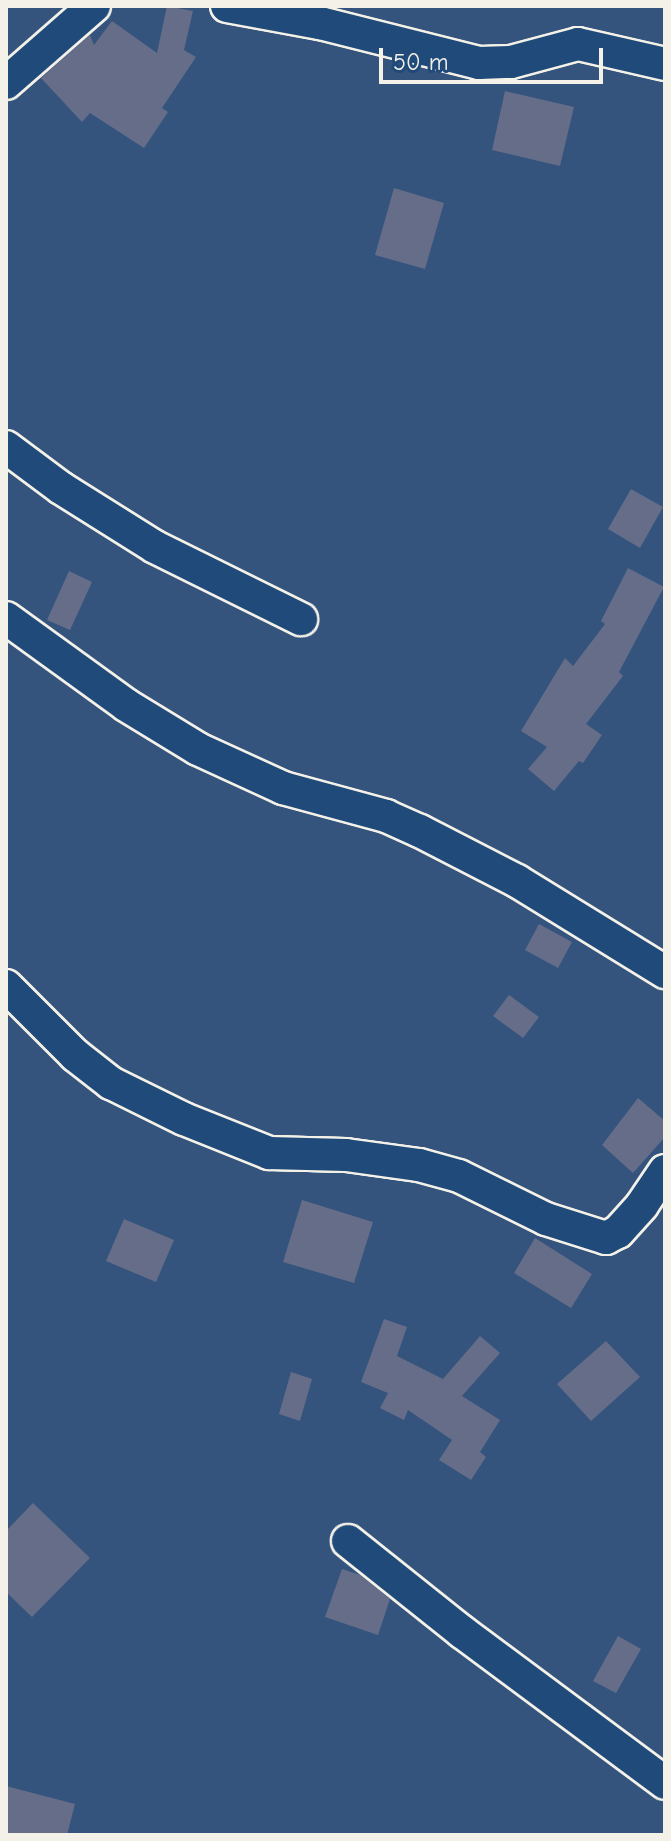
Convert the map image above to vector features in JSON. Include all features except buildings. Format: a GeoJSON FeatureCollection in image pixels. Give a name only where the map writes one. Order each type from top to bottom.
{"type":"FeatureCollection","features":[{"type":"Feature","properties":{"kind":"street"},"geometry":{"type":"LineString","coordinates":[[6,83],[94,6]]}},
{"type":"Feature","properties":{"kind":"street"},"geometry":{"type":"LineString","coordinates":[[227,6],[290,11],[479,63],[511,62],[578,44],[665,64]]}},
{"type":"Feature","properties":{"kind":"street"},"geometry":{"type":"LineString","coordinates":[[6,447],[61,488],[155,547],[301,619]]}},
{"type":"Feature","properties":{"kind":"street"},"geometry":{"type":"LineString","coordinates":[[6,618],[126,705],[198,749],[283,788],[386,816],[430,836],[517,881],[665,972]]}},
{"type":"Feature","properties":{"kind":"street"},"geometry":{"type":"LineString","coordinates":[[6,986],[75,1055],[111,1083],[173,1114],[269,1153],[346,1155],[419,1165],[459,1176],[546,1219],[606,1238],[618,1232],[642,1205],[665,1171]]}},
{"type":"Feature","properties":{"kind":"street"},"geometry":{"type":"LineString","coordinates":[[348,1541],[462,1632],[665,1783]]}}]}
